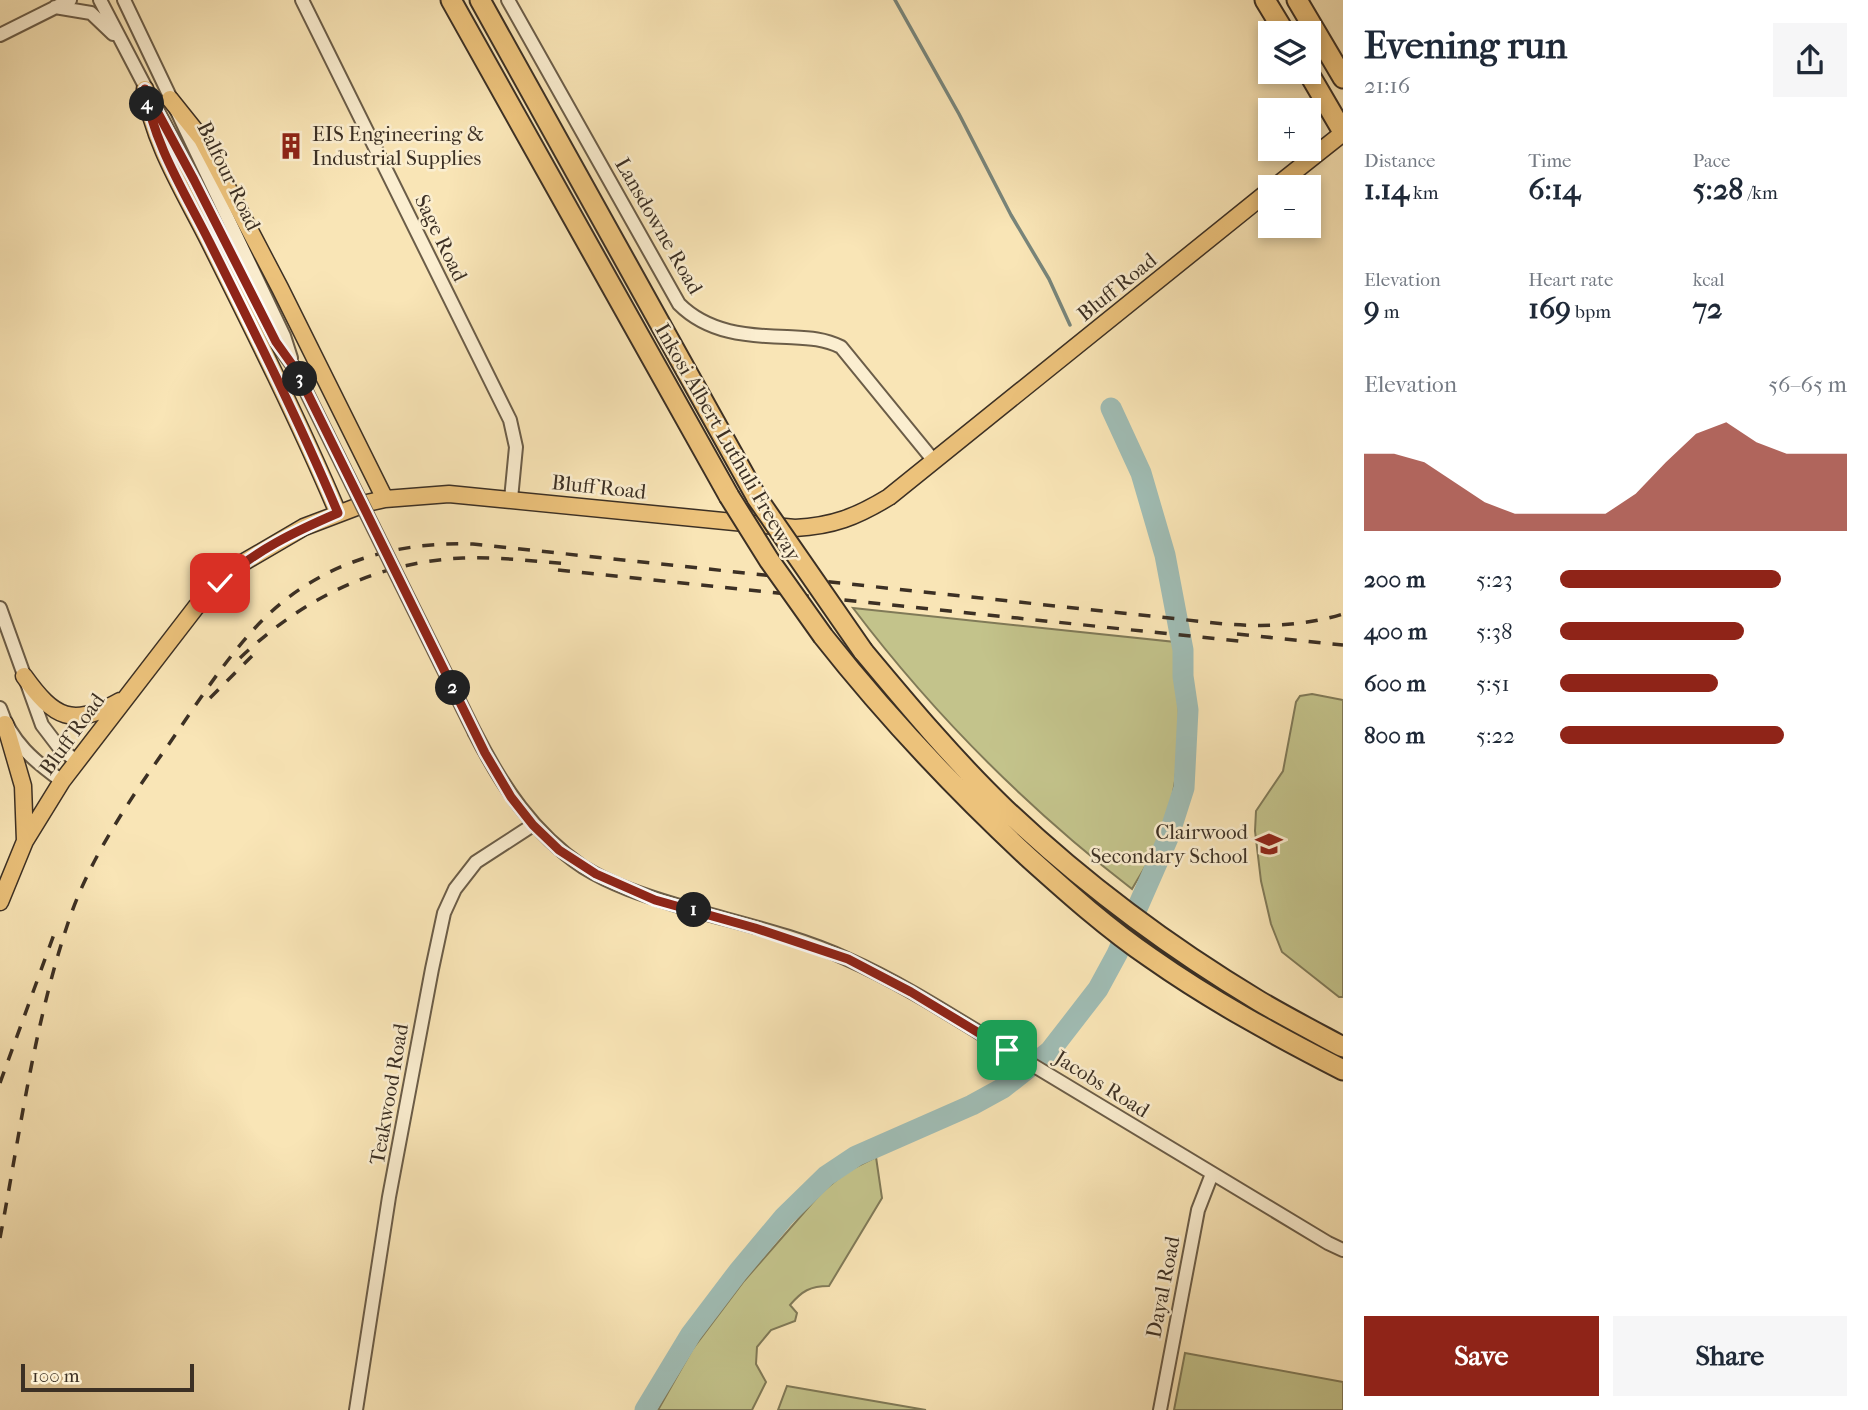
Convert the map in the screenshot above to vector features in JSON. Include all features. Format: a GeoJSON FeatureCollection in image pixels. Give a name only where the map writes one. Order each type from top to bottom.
{"type":"FeatureCollection","features":[{"type":"Feature","properties":{"kind":"highway","name":"Inkosi Albert Luthuli Freeway"},"geometry":{"type":"LineString","coordinates":[[451,0],[729,496],[769,560],[870,696],[979,812],[1109,926],[1150,958],[1249,1021],[1343,1070]]}},
{"type":"Feature","properties":{"kind":"highway","name":"Inkosi Albert Luthuli Freeway"},"geometry":{"type":"LineString","coordinates":[[480,0],[757,498],[863,651],[955,758],[1006,810],[1121,906],[1164,938],[1260,1001],[1343,1047]]}},
{"type":"Feature","properties":{"kind":"highway"},"geometry":{"type":"LineString","coordinates":[[1265,0],[1278,21]]}},
{"type":"Feature","properties":{"kind":"highway"},"geometry":{"type":"LineString","coordinates":[[1297,0],[1343,78]]}},
{"type":"Feature","properties":{"kind":"highway"},"geometry":{"type":"LineString","coordinates":[[1315,84],[1343,132]]}},
{"type":"Feature","properties":{"kind":"main road"},"geometry":{"type":"LineString","coordinates":[[145,89],[148,110],[172,169],[317,462],[338,513]]}},
{"type":"Feature","properties":{"kind":"main road"},"geometry":{"type":"LineString","coordinates":[[170,99],[202,139],[385,499]]}},
{"type":"Feature","properties":{"kind":"main road","name":"Bluff Road"},"geometry":{"type":"LineString","coordinates":[[1290,175],[1343,132]]}},
{"type":"Feature","properties":{"kind":"main road","name":"Bluff Road"},"geometry":{"type":"LineString","coordinates":[[0,902],[25,841],[62,781],[196,607],[244,562],[304,527],[338,513],[385,499],[449,494],[795,528],[821,527],[844,521],[889,498],[1258,201]]}},
{"type":"Feature","properties":{"kind":"main road"},"geometry":{"type":"LineString","coordinates":[[24,676],[49,707],[64,714],[83,717],[97,714],[125,698]]}},
{"type":"Feature","properties":{"kind":"main road"},"geometry":{"type":"LineString","coordinates":[[3,716],[23,786],[25,841]]}},
{"type":"Feature","properties":{"kind":"street"},"geometry":{"type":"LineString","coordinates":[[0,35],[70,0]]}},
{"type":"Feature","properties":{"kind":"street","name":"Balfour Road"},"geometry":{"type":"LineString","coordinates":[[100,0],[276,342],[297,374],[475,733],[511,797],[533,825]]}},
{"type":"Feature","properties":{"kind":"street","name":"Balfour Road"},"geometry":{"type":"LineString","coordinates":[[124,0],[284,336],[297,374]]}},
{"type":"Feature","properties":{"kind":"street","name":"Sage Road"},"geometry":{"type":"LineString","coordinates":[[302,0],[509,420],[516,447],[511,499]]}},
{"type":"Feature","properties":{"kind":"street","name":"Lansdowne Road"},"geometry":{"type":"LineString","coordinates":[[508,0],[679,304],[691,316],[706,325],[724,330],[773,337],[820,338],[841,347],[933,461]]}},
{"type":"Feature","properties":{"kind":"street"},"geometry":{"type":"LineString","coordinates":[[55,7],[91,13],[125,47]]}},
{"type":"Feature","properties":{"kind":"street"},"geometry":{"type":"LineString","coordinates":[[0,608],[42,725],[58,746],[77,762]]}},
{"type":"Feature","properties":{"kind":"street"},"geometry":{"type":"LineString","coordinates":[[3,716],[17,743],[35,761],[62,781]]}},
{"type":"Feature","properties":{"kind":"street","name":"Jacobs Road"},"geometry":{"type":"LineString","coordinates":[[533,825],[559,850],[615,884],[655,900],[793,939],[848,959],[911,992],[1343,1250]]}},
{"type":"Feature","properties":{"kind":"street","name":"Teakwood Road"},"geometry":{"type":"LineString","coordinates":[[356,1410],[389,1197],[444,913],[455,889],[477,862],[533,825]]}},
{"type":"Feature","properties":{"kind":"street","name":"Dayal Road"},"geometry":{"type":"LineString","coordinates":[[1160,1410],[1198,1210],[1212,1174]]}},
{"type":"Feature","properties":{"kind":"green space"},"geometry":{"type":"Polygon","coordinates":[[[853,608],[1175,642],[1179,737],[1170,808],[1153,854],[1132,889],[1055,826],[983,758],[916,686],[853,608]]]}},
{"type":"Feature","properties":{"kind":"green space"},"geometry":{"type":"Polygon","coordinates":[[[1312,694],[1343,700],[1343,997],[1339,997],[1282,952],[1271,924],[1261,881],[1255,831],[1256,811],[1283,771],[1296,702],[1300,696],[1312,694]]]}},
{"type":"Feature","properties":{"kind":"green space"},"geometry":{"type":"Polygon","coordinates":[[[876,1157],[882,1198],[829,1286],[811,1288],[798,1296],[790,1305],[797,1313],[795,1321],[771,1330],[757,1347],[756,1364],[766,1382],[752,1410],[658,1410],[692,1350],[744,1281],[821,1193],[846,1172],[876,1157]]]}},
{"type":"Feature","properties":{"kind":"green space"},"geometry":{"type":"Polygon","coordinates":[[[1185,1353],[1343,1382],[1343,1410],[1174,1410],[1185,1353]]]}},
{"type":"Feature","properties":{"kind":"green space"},"geometry":{"type":"Polygon","coordinates":[[[787,1386],[926,1410],[778,1410],[787,1386]]]}},
{"type":"Feature","properties":{"kind":"waterway"},"geometry":{"type":"LineString","coordinates":[[895,0],[959,114],[1011,215],[1049,279],[1070,325]]}},
{"type":"Feature","properties":{"kind":"waterway"},"geometry":{"type":"LineString","coordinates":[[645,1410],[691,1334],[738,1272],[784,1217],[826,1176],[856,1156],[972,1105],[1003,1088],[1050,1051],[1098,989],[1117,954],[1168,838],[1184,788],[1188,710],[1183,676],[1183,650],[1165,555],[1141,473],[1111,408]]}},
{"type":"Feature","properties":{"kind":"railway"},"geometry":{"type":"LineString","coordinates":[[0,1238],[46,1000],[68,923],[87,876],[125,808],[231,656],[276,607],[326,574],[382,553],[442,544],[473,544],[1225,624],[1285,625],[1343,614]]}},
{"type":"Feature","properties":{"kind":"railway"},"geometry":{"type":"LineString","coordinates":[[240,658],[264,637],[315,601],[342,587],[400,567],[463,558],[569,564]]}},
{"type":"Feature","properties":{"kind":"railway"},"geometry":{"type":"LineString","coordinates":[[558,570],[1247,642]]}},
{"type":"Feature","properties":{"kind":"railway"},"geometry":{"type":"LineString","coordinates":[[1237,634],[1343,645]]}},
{"type":"Feature","properties":{"kind":"railway"},"geometry":{"type":"LineString","coordinates":[[210,698],[252,656]]}},
{"type":"Feature","properties":{"kind":"railway"},"geometry":{"type":"LineString","coordinates":[[0,1083],[57,926]]}},
{"type":"Feature","properties":{"kind":"place","name":"EIS Engineering & Industrial Supplies"},"geometry":{"type":"Point","coordinates":[291,146]}},
{"type":"Feature","properties":{"kind":"place","name":"Clairwood Secondary School"},"geometry":{"type":"Point","coordinates":[1269,844]}},
{"type":"Feature","properties":{"kind":"route"},"geometry":{"type":"LineString","coordinates":[[220,583],[244,562],[273,544],[338,513],[317,462],[172,169],[148,110],[145,89],[276,342],[296,370],[485,753],[511,797],[533,825],[559,850],[615,884],[655,900],[832,952],[911,992],[1007,1050]]}}]}
